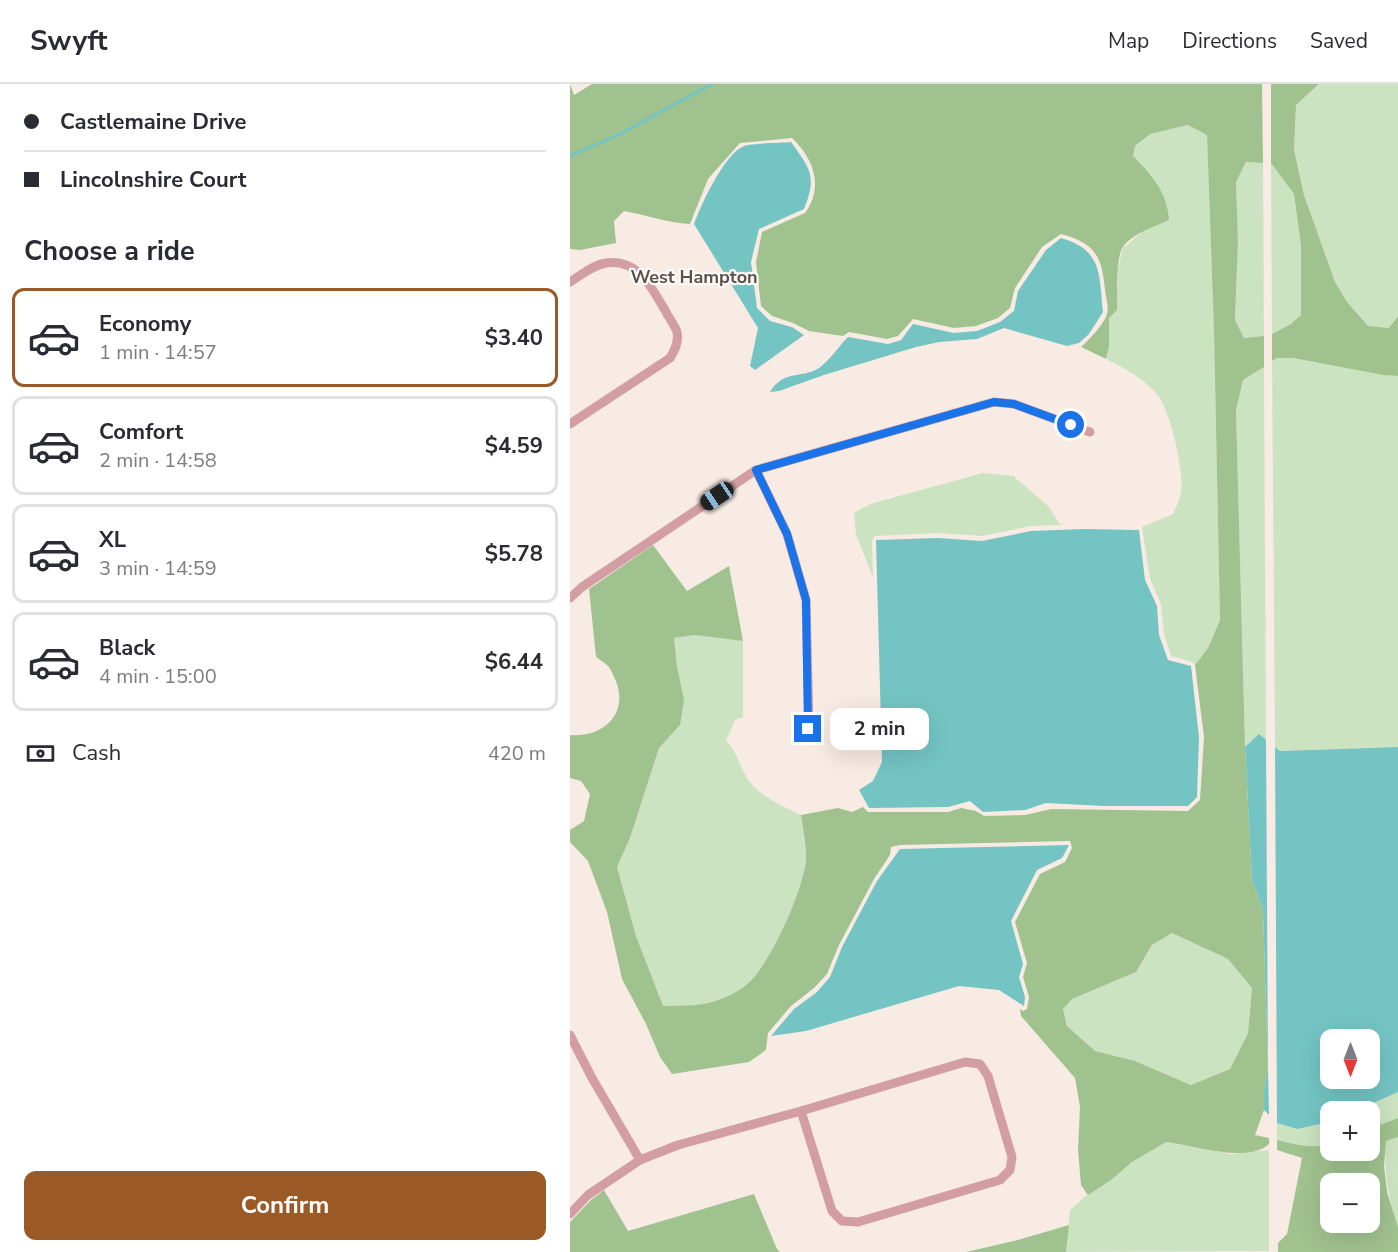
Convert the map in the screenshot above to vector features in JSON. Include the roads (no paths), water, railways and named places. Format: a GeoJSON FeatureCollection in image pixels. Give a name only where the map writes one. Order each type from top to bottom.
{"type":"FeatureCollection","features":[{"type":"Feature","properties":{"kind":"street"},"geometry":{"type":"LineString","coordinates":[[570,282],[593,267],[607,262],[636,269],[646,279],[677,332],[676,348],[670,358],[570,424]]}},
{"type":"Feature","properties":{"kind":"street"},"geometry":{"type":"LineString","coordinates":[[570,598],[582,587],[756,470],[994,402],[1014,404],[1090,432]]}},
{"type":"Feature","properties":{"kind":"street"},"geometry":{"type":"LineString","coordinates":[[756,470],[787,534],[806,600],[808,729]]}},
{"type":"Feature","properties":{"kind":"street"},"geometry":{"type":"LineString","coordinates":[[570,1035],[592,1078],[640,1160]]}},
{"type":"Feature","properties":{"kind":"street"},"geometry":{"type":"LineString","coordinates":[[570,1214],[588,1195],[640,1160],[678,1145],[966,1062],[980,1064],[988,1076],[1012,1157],[1010,1170],[1000,1180],[858,1222],[842,1221],[832,1211],[801,1111]]}},
{"type":"Feature","properties":{"kind":"water"},"geometry":{"type":"Polygon","coordinates":[[[791,142],[810,174],[808,198],[804,209],[759,229],[751,262],[757,308],[770,321],[792,327],[804,335],[755,370],[750,366],[758,328],[694,224],[714,181],[736,151],[748,145],[791,142]]]}},
{"type":"Feature","properties":{"kind":"water"},"geometry":{"type":"Polygon","coordinates":[[[1061,238],[1085,249],[1092,257],[1099,275],[1103,312],[1089,334],[1079,343],[1067,346],[1004,328],[977,339],[939,342],[916,347],[770,392],[775,385],[787,377],[819,368],[848,337],[888,344],[901,340],[913,324],[954,333],[977,331],[1000,322],[1014,311],[1018,291],[1046,250],[1061,238]]]}},
{"type":"Feature","properties":{"kind":"water"},"geometry":{"type":"Polygon","coordinates":[[[1139,530],[1145,580],[1157,606],[1159,635],[1168,660],[1191,666],[1199,737],[1197,797],[1188,806],[1046,803],[1025,810],[983,812],[970,801],[948,807],[869,808],[859,790],[873,781],[882,762],[876,540],[938,538],[982,541],[1031,531],[1139,530]]]}},
{"type":"Feature","properties":{"kind":"water"},"geometry":{"type":"Polygon","coordinates":[[[1259,734],[1266,740],[1268,1068],[1263,910],[1252,880],[1245,747],[1259,734]]]}},
{"type":"Feature","properties":{"kind":"water"},"geometry":{"type":"Polygon","coordinates":[[[1275,747],[1280,751],[1398,747],[1398,1092],[1378,1101],[1320,1101],[1320,1124],[1297,1129],[1277,1123],[1275,747]]]}},
{"type":"Feature","properties":{"kind":"water"},"geometry":{"type":"Polygon","coordinates":[[[1069,845],[1062,858],[1037,870],[1011,921],[1023,964],[1019,977],[1025,997],[1024,1006],[999,990],[959,986],[806,1031],[771,1036],[794,1009],[817,992],[830,977],[842,947],[877,881],[900,849],[1069,845]]]}},
{"type":"Feature","properties":{"kind":"water"},"geometry":{"type":"Polygon","coordinates":[[[1268,1068],[1269,1115],[1264,1110],[1264,1090],[1268,1068]]]}},
{"type":"Feature","properties":{"kind":"waterway"},"geometry":{"type":"LineString","coordinates":[[570,156],[618,135],[712,84]]}},
{"type":"Feature","properties":{"kind":"district","name":"West Hampton"},"geometry":{"type":"Point","coordinates":[694,277]}}]}
